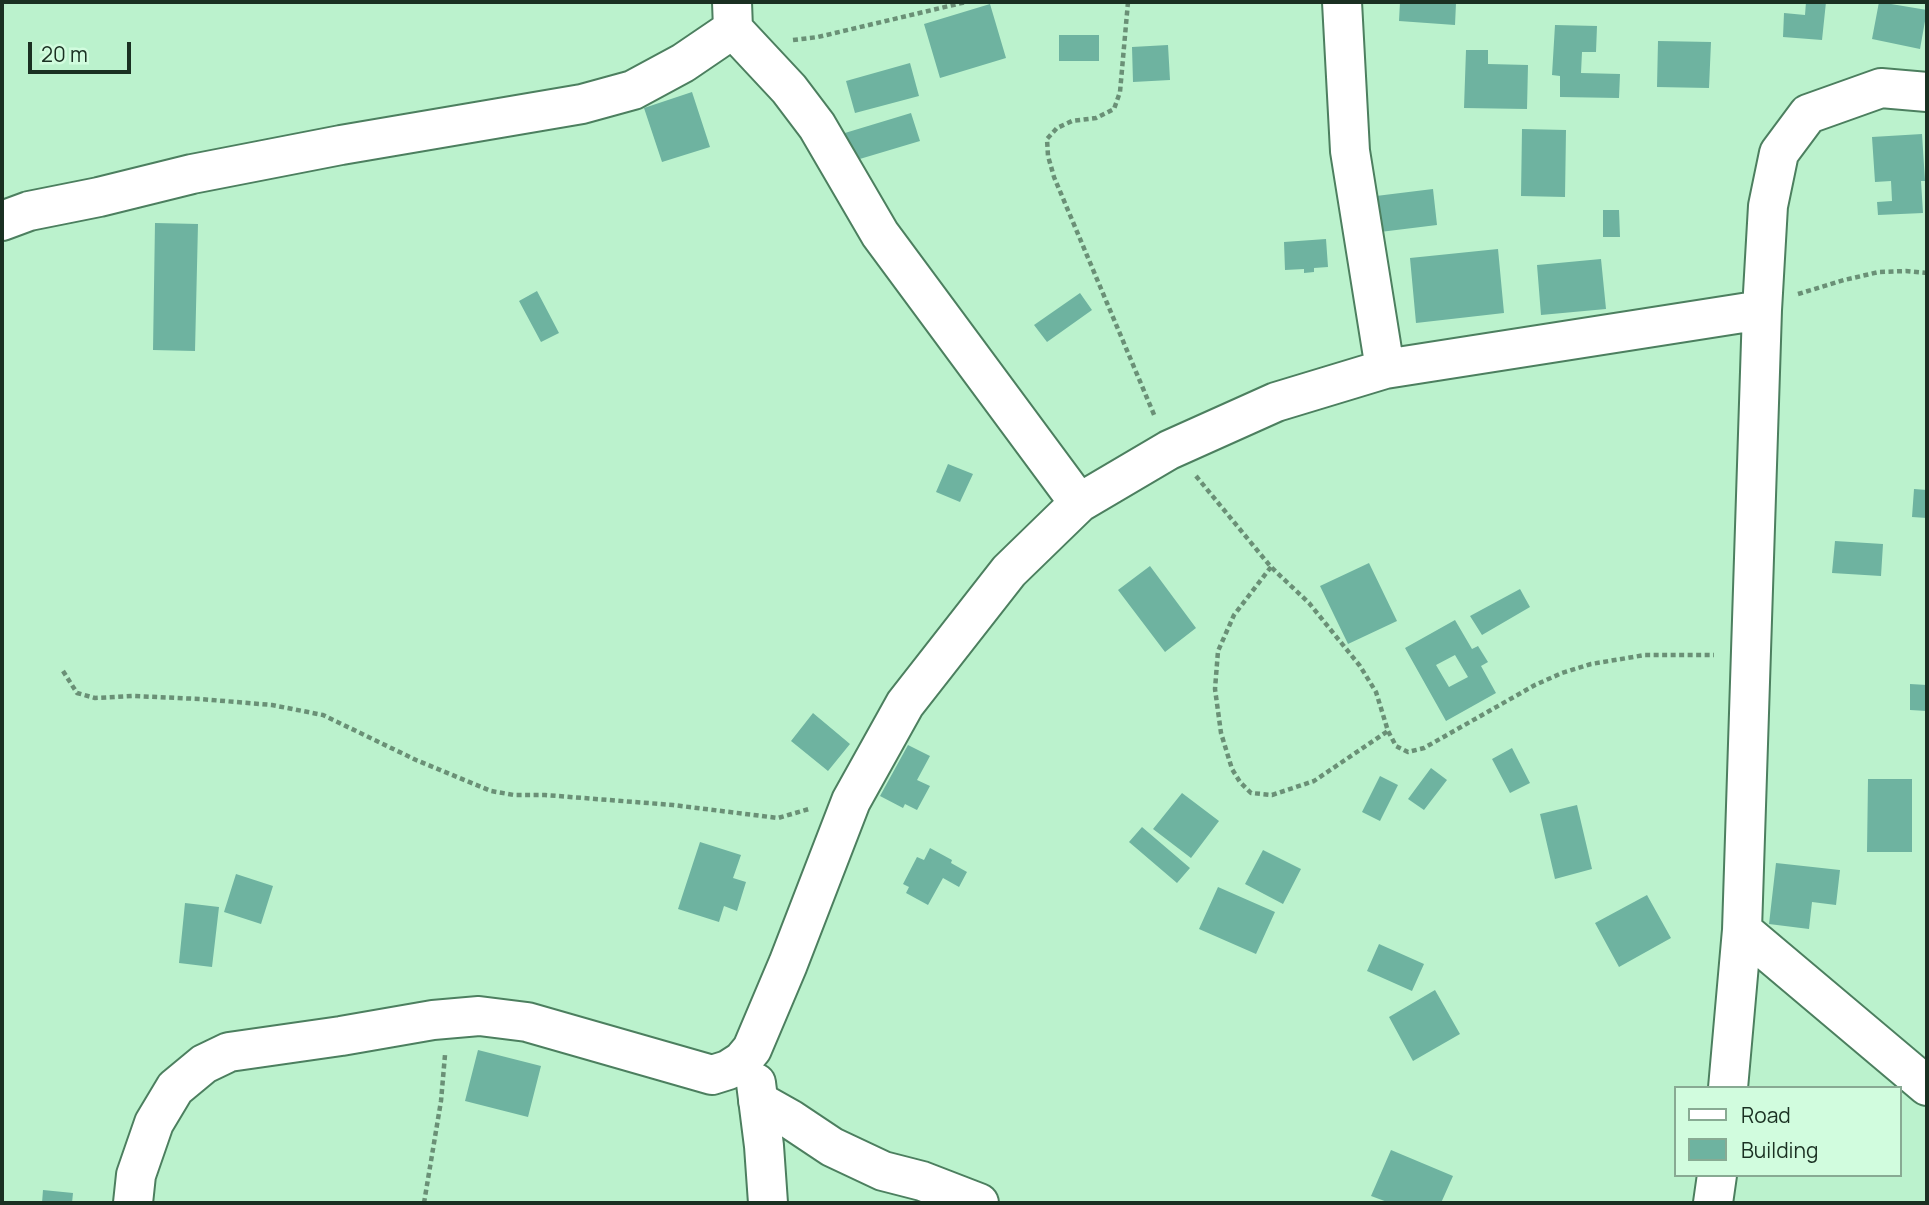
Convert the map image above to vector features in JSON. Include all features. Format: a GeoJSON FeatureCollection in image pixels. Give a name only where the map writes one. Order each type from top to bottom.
{"type":"FeatureCollection","features":[{"type":"Feature","properties":{"kind":"street"},"geometry":{"type":"LineString","coordinates":[[1342,2],[1350,151],[1385,369]]}},
{"type":"Feature","properties":{"kind":"street"},"geometry":{"type":"LineString","coordinates":[[2,221],[29,211],[192,174],[341,145],[582,104],[633,90],[683,64],[733,15],[817,126],[880,234],[1079,503]]}},
{"type":"Feature","properties":{"kind":"street"},"geometry":{"type":"LineString","coordinates":[[1728,1086],[1742,930],[1749,654],[1768,206],[1779,153],[1808,114],[1881,88],[1927,92]]}},
{"type":"Feature","properties":{"kind":"street"},"geometry":{"type":"LineString","coordinates":[[133,1203],[136,1175],[155,1124],[174,1088],[204,1064],[229,1052],[479,1016],[527,1022],[712,1075],[728,1070],[742,1061],[752,1049],[789,964],[851,801],[905,704],[1009,571],[1079,503],[1172,450],[1276,402],[1385,369],[1762,310]]}},
{"type":"Feature","properties":{"kind":"street"},"geometry":{"type":"LineString","coordinates":[[1742,930],[1927,1086]]}},
{"type":"Feature","properties":{"kind":"street"},"geometry":{"type":"LineString","coordinates":[[752,1049],[768,1203]]}},
{"type":"Feature","properties":{"kind":"street"},"geometry":{"type":"LineString","coordinates":[[758,1101],[832,1147],[883,1171],[922,1181],[979,1203]]}},
{"type":"Feature","properties":{"kind":"street"},"geometry":{"type":"LineString","coordinates":[[1713,1203],[1717,1177]]}},
{"type":"Feature","properties":{"kind":"path"},"geometry":{"type":"LineString","coordinates":[[791,41],[966,2]]}},
{"type":"Feature","properties":{"kind":"path"},"geometry":{"type":"LineString","coordinates":[[1128,2],[1120,92],[1114,109],[1096,118],[1072,121],[1056,128],[1047,139],[1054,177],[1172,450],[1271,567],[1309,603],[1360,666],[1376,692],[1388,731],[1396,746],[1408,752],[1424,748],[1535,685],[1591,664],[1645,655],[1749,654]]}},
{"type":"Feature","properties":{"kind":"path"},"geometry":{"type":"LineString","coordinates":[[1762,310],[1809,289],[1844,279],[1879,272],[1927,273]]}},
{"type":"Feature","properties":{"kind":"path"},"geometry":{"type":"LineString","coordinates":[[1271,567],[1234,615],[1219,651],[1215,689],[1221,733],[1232,769],[1240,782],[1251,793],[1272,795],[1283,792],[1314,781],[1388,731]]}},
{"type":"Feature","properties":{"kind":"path"},"geometry":{"type":"LineString","coordinates":[[63,671],[77,693],[95,698],[133,696],[200,699],[272,705],[323,715],[416,760],[491,791],[514,795],[544,795],[684,807],[778,818],[825,804],[851,801]]}},
{"type":"Feature","properties":{"kind":"path"},"geometry":{"type":"LineString","coordinates":[[424,1203],[442,1101],[445,1019]]}},
{"type":"Feature","properties":{"kind":"building"},"geometry":{"type":"Polygon","coordinates":[[[1400,2],[1456,3],[1455,25],[1399,21],[1400,2]]]}},
{"type":"Feature","properties":{"kind":"building"},"geometry":{"type":"Polygon","coordinates":[[[1806,2],[1826,2],[1822,40],[1783,37],[1784,13],[1805,15],[1806,2]]]}},
{"type":"Feature","properties":{"kind":"building"},"geometry":{"type":"Polygon","coordinates":[[[1879,2],[1927,10],[1920,49],[1872,39],[1879,2]]]}},
{"type":"Feature","properties":{"kind":"building"},"geometry":{"type":"Polygon","coordinates":[[[990,4],[1006,58],[940,78],[924,24],[990,4]]]}},
{"type":"Feature","properties":{"kind":"building"},"geometry":{"type":"Polygon","coordinates":[[[1555,25],[1597,26],[1596,52],[1582,52],[1581,73],[1620,74],[1619,98],[1560,97],[1560,76],[1552,75],[1555,25]]]}},
{"type":"Feature","properties":{"kind":"building"},"geometry":{"type":"Polygon","coordinates":[[[1059,35],[1099,35],[1099,61],[1059,61],[1059,35]]]}},
{"type":"Feature","properties":{"kind":"building"},"geometry":{"type":"Polygon","coordinates":[[[1658,41],[1711,42],[1709,88],[1657,87],[1658,41]]]}},
{"type":"Feature","properties":{"kind":"building"},"geometry":{"type":"Polygon","coordinates":[[[1168,45],[1170,80],[1133,82],[1132,47],[1168,45]]]}},
{"type":"Feature","properties":{"kind":"building"},"geometry":{"type":"Polygon","coordinates":[[[1466,50],[1488,50],[1488,64],[1528,65],[1527,109],[1464,108],[1466,50]]]}},
{"type":"Feature","properties":{"kind":"building"},"geometry":{"type":"Polygon","coordinates":[[[910,63],[919,96],[855,113],[846,81],[910,63]]]}},
{"type":"Feature","properties":{"kind":"building"},"geometry":{"type":"Polygon","coordinates":[[[692,92],[710,147],[662,162],[644,108],[692,92]]]}},
{"type":"Feature","properties":{"kind":"building"},"geometry":{"type":"Polygon","coordinates":[[[911,113],[920,141],[843,164],[835,136],[911,113]]]}},
{"type":"Feature","properties":{"kind":"building"},"geometry":{"type":"Polygon","coordinates":[[[1522,129],[1566,130],[1565,197],[1521,196],[1522,129]]]}},
{"type":"Feature","properties":{"kind":"building"},"geometry":{"type":"Polygon","coordinates":[[[1922,134],[1925,181],[1921,181],[1923,213],[1878,215],[1877,202],[1892,201],[1891,181],[1875,182],[1872,137],[1922,134]]]}},
{"type":"Feature","properties":{"kind":"building"},"geometry":{"type":"Polygon","coordinates":[[[1433,189],[1437,225],[1380,232],[1376,196],[1433,189]]]}},
{"type":"Feature","properties":{"kind":"building"},"geometry":{"type":"Polygon","coordinates":[[[1603,210],[1619,210],[1620,237],[1603,237],[1603,210]]]}},
{"type":"Feature","properties":{"kind":"building"},"geometry":{"type":"Polygon","coordinates":[[[155,223],[198,224],[195,351],[153,350],[155,223]]]}},
{"type":"Feature","properties":{"kind":"building"},"geometry":{"type":"Polygon","coordinates":[[[1326,239],[1328,267],[1314,268],[1314,272],[1304,273],[1304,269],[1285,270],[1284,242],[1326,239]]]}},
{"type":"Feature","properties":{"kind":"building"},"geometry":{"type":"Polygon","coordinates":[[[1498,249],[1504,313],[1416,323],[1410,258],[1498,249]]]}},
{"type":"Feature","properties":{"kind":"building"},"geometry":{"type":"Polygon","coordinates":[[[1601,259],[1606,309],[1541,315],[1537,265],[1601,259]]]}},
{"type":"Feature","properties":{"kind":"building"},"geometry":{"type":"Polygon","coordinates":[[[537,291],[559,333],[541,342],[519,301],[537,291]]]}},
{"type":"Feature","properties":{"kind":"building"},"geometry":{"type":"Polygon","coordinates":[[[1080,293],[1092,310],[1047,342],[1034,325],[1080,293]]]}},
{"type":"Feature","properties":{"kind":"building"},"geometry":{"type":"Polygon","coordinates":[[[948,464],[973,474],[960,502],[936,492],[948,464]]]}},
{"type":"Feature","properties":{"kind":"building"},"geometry":{"type":"Polygon","coordinates":[[[1914,489],[1927,490],[1927,518],[1912,517],[1914,489]]]}},
{"type":"Feature","properties":{"kind":"building"},"geometry":{"type":"Polygon","coordinates":[[[1835,541],[1883,544],[1881,576],[1832,573],[1835,541]]]}},
{"type":"Feature","properties":{"kind":"building"},"geometry":{"type":"Polygon","coordinates":[[[1369,563],[1397,621],[1348,644],[1320,586],[1369,563]]]}},
{"type":"Feature","properties":{"kind":"building"},"geometry":{"type":"Polygon","coordinates":[[[1150,566],[1196,628],[1165,652],[1118,590],[1150,566]]]}},
{"type":"Feature","properties":{"kind":"building"},"geometry":{"type":"Polygon","coordinates":[[[1520,589],[1530,607],[1482,635],[1470,616],[1520,589]]]}},
{"type":"Feature","properties":{"kind":"building"},"geometry":{"type":"Polygon","coordinates":[[[1455,620],[1472,649],[1478,646],[1488,662],[1481,666],[1496,693],[1446,721],[1405,648],[1455,620]],[[1455,655],[1436,665],[1449,687],[1468,677],[1455,655]]]}},
{"type":"Feature","properties":{"kind":"building"},"geometry":{"type":"Polygon","coordinates":[[[1910,684],[1927,685],[1927,711],[1910,710],[1910,684]]]}},
{"type":"Feature","properties":{"kind":"building"},"geometry":{"type":"Polygon","coordinates":[[[813,713],[850,744],[828,771],[791,741],[813,713]]]}},
{"type":"Feature","properties":{"kind":"building"},"geometry":{"type":"Polygon","coordinates":[[[908,745],[930,756],[917,780],[930,786],[917,810],[905,804],[903,808],[880,796],[908,745]]]}},
{"type":"Feature","properties":{"kind":"building"},"geometry":{"type":"Polygon","coordinates":[[[1512,748],[1530,783],[1510,793],[1492,759],[1512,748]]]}},
{"type":"Feature","properties":{"kind":"building"},"geometry":{"type":"Polygon","coordinates":[[[1431,768],[1447,780],[1424,810],[1408,799],[1431,768]]]}},
{"type":"Feature","properties":{"kind":"building"},"geometry":{"type":"Polygon","coordinates":[[[1380,776],[1398,785],[1380,821],[1362,812],[1380,776]]]}},
{"type":"Feature","properties":{"kind":"building"},"geometry":{"type":"Polygon","coordinates":[[[1868,779],[1912,779],[1912,852],[1867,852],[1868,779]]]}},
{"type":"Feature","properties":{"kind":"building"},"geometry":{"type":"Polygon","coordinates":[[[1182,793],[1219,821],[1191,858],[1153,829],[1182,793]]]}},
{"type":"Feature","properties":{"kind":"building"},"geometry":{"type":"Polygon","coordinates":[[[1577,805],[1592,869],[1555,879],[1540,814],[1577,805]]]}},
{"type":"Feature","properties":{"kind":"building"},"geometry":{"type":"Polygon","coordinates":[[[1142,827],[1190,868],[1177,883],[1129,842],[1142,827]]]}},
{"type":"Feature","properties":{"kind":"building"},"geometry":{"type":"Polygon","coordinates":[[[700,842],[741,855],[733,878],[746,882],[737,911],[724,906],[719,922],[678,909],[700,842]]]}},
{"type":"Feature","properties":{"kind":"building"},"geometry":{"type":"Polygon","coordinates":[[[930,848],[967,872],[959,887],[943,878],[928,905],[906,893],[909,887],[903,884],[917,857],[924,860],[930,848]]]}},
{"type":"Feature","properties":{"kind":"building"},"geometry":{"type":"Polygon","coordinates":[[[1263,850],[1301,869],[1283,904],[1245,884],[1263,850]]]}},
{"type":"Feature","properties":{"kind":"building"},"geometry":{"type":"Polygon","coordinates":[[[1776,863],[1840,870],[1836,905],[1812,902],[1809,929],[1769,924],[1776,863]]]}},
{"type":"Feature","properties":{"kind":"building"},"geometry":{"type":"Polygon","coordinates":[[[236,874],[273,886],[261,924],[224,912],[236,874]]]}},
{"type":"Feature","properties":{"kind":"building"},"geometry":{"type":"Polygon","coordinates":[[[1218,887],[1275,912],[1256,954],[1199,929],[1218,887]]]}},
{"type":"Feature","properties":{"kind":"building"},"geometry":{"type":"Polygon","coordinates":[[[1647,895],[1671,938],[1619,967],[1595,923],[1647,895]]]}},
{"type":"Feature","properties":{"kind":"building"},"geometry":{"type":"Polygon","coordinates":[[[185,903],[219,907],[212,967],[179,963],[185,903]]]}},
{"type":"Feature","properties":{"kind":"building"},"geometry":{"type":"Polygon","coordinates":[[[1379,944],[1424,964],[1412,991],[1367,971],[1379,944]]]}},
{"type":"Feature","properties":{"kind":"building"},"geometry":{"type":"Polygon","coordinates":[[[1435,990],[1460,1034],[1413,1061],[1389,1017],[1435,990]]]}},
{"type":"Feature","properties":{"kind":"building"},"geometry":{"type":"Polygon","coordinates":[[[478,1050],[541,1066],[528,1117],[465,1101],[478,1050]]]}},
{"type":"Feature","properties":{"kind":"building"},"geometry":{"type":"Polygon","coordinates":[[[1391,1150],[1453,1176],[1441,1203],[1390,1203],[1371,1196],[1391,1150]]]}},
{"type":"Feature","properties":{"kind":"building"},"geometry":{"type":"Polygon","coordinates":[[[43,1190],[73,1193],[72,1203],[42,1203],[43,1190]]]}}]}
